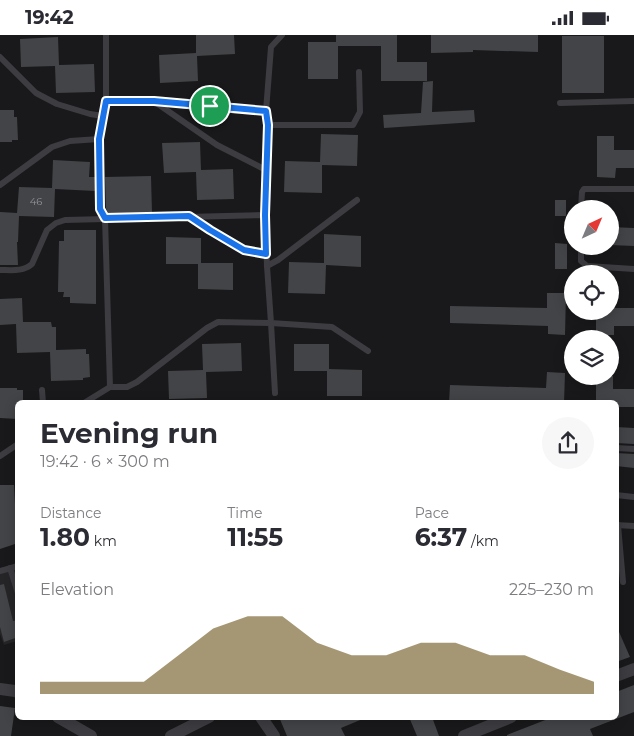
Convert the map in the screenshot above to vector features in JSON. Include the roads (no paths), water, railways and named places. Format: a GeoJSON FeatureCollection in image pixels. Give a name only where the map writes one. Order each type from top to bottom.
{"type":"FeatureCollection","features":[{"type":"Feature","properties":{"kind":"street"},"geometry":{"type":"LineString","coordinates":[[619,675],[634,669]]}},
{"type":"Feature","properties":{"kind":"street"},"geometry":{"type":"LineString","coordinates":[[0,689],[15,691]]}},
{"type":"Feature","properties":{"kind":"street"},"geometry":{"type":"LineString","coordinates":[[63,720],[91,736]]}},
{"type":"Feature","properties":{"kind":"street"},"geometry":{"type":"LineString","coordinates":[[171,736],[203,720]]}},
{"type":"Feature","properties":{"kind":"street"},"geometry":{"type":"LineString","coordinates":[[263,720],[274,736]]}},
{"type":"Feature","properties":{"kind":"street"},"geometry":{"type":"LineString","coordinates":[[464,736],[480,733],[505,720]]}},
{"type":"Feature","properties":{"kind":"lane"},"geometry":{"type":"LineString","coordinates":[[106,35],[106,101],[99,139],[100,209],[105,218],[110,387]]}},
{"type":"Feature","properties":{"kind":"lane"},"geometry":{"type":"LineString","coordinates":[[275,393],[266,254],[265,215],[268,125],[266,111],[271,47],[282,35]]}},
{"type":"Feature","properties":{"kind":"lane"},"geometry":{"type":"LineString","coordinates":[[0,57],[36,93],[57,104],[103,116]]}},
{"type":"Feature","properties":{"kind":"lane"},"geometry":{"type":"LineString","coordinates":[[268,125],[353,125],[360,112],[359,72]]}},
{"type":"Feature","properties":{"kind":"lane"},"geometry":{"type":"LineString","coordinates":[[106,101],[154,101],[266,111]]}},
{"type":"Feature","properties":{"kind":"lane"},"geometry":{"type":"LineString","coordinates":[[154,101],[217,145],[266,170]]}},
{"type":"Feature","properties":{"kind":"lane"},"geometry":{"type":"LineString","coordinates":[[560,103],[634,101]]}},
{"type":"Feature","properties":{"kind":"lane"},"geometry":{"type":"LineString","coordinates":[[0,185],[52,147],[70,141],[99,139]]}},
{"type":"Feature","properties":{"kind":"lane"},"geometry":{"type":"LineString","coordinates":[[582,200],[584,189],[634,189]]}},
{"type":"Feature","properties":{"kind":"lane"},"geometry":{"type":"LineString","coordinates":[[267,265],[278,260],[357,200]]}},
{"type":"Feature","properties":{"kind":"lane"},"geometry":{"type":"LineString","coordinates":[[0,270],[28,268],[32,264],[47,231],[56,223],[65,219],[265,215]]}},
{"type":"Feature","properties":{"kind":"lane"},"geometry":{"type":"LineString","coordinates":[[189,216],[244,250],[266,254]]}},
{"type":"Feature","properties":{"kind":"lane"},"geometry":{"type":"LineString","coordinates":[[581,255],[581,261],[587,266],[634,269]]}},
{"type":"Feature","properties":{"kind":"lane"},"geometry":{"type":"LineString","coordinates":[[89,400],[110,387],[127,387],[137,381],[207,328],[218,322],[332,327],[368,351]]}},
{"type":"Feature","properties":{"kind":"lane"},"geometry":{"type":"LineString","coordinates":[[42,390],[43,400]]}},
{"type":"Feature","properties":{"kind":"lane"},"geometry":{"type":"LineString","coordinates":[[0,456],[15,447]]}},
{"type":"Feature","properties":{"kind":"lane"},"geometry":{"type":"LineString","coordinates":[[619,448],[634,449]]}},
{"type":"Feature","properties":{"kind":"lane"},"geometry":{"type":"LineString","coordinates":[[619,495],[634,497]]}},
{"type":"Feature","properties":{"kind":"lane"},"geometry":{"type":"LineString","coordinates":[[619,525],[634,526]]}},
{"type":"Feature","properties":{"kind":"lane"},"geometry":{"type":"LineString","coordinates":[[619,544],[623,583]]}},
{"type":"Feature","properties":{"kind":"lane"},"geometry":{"type":"LineString","coordinates":[[0,571],[15,567]]}},
{"type":"Feature","properties":{"kind":"lane"},"geometry":{"type":"LineString","coordinates":[[10,568],[15,584]]}}]}
